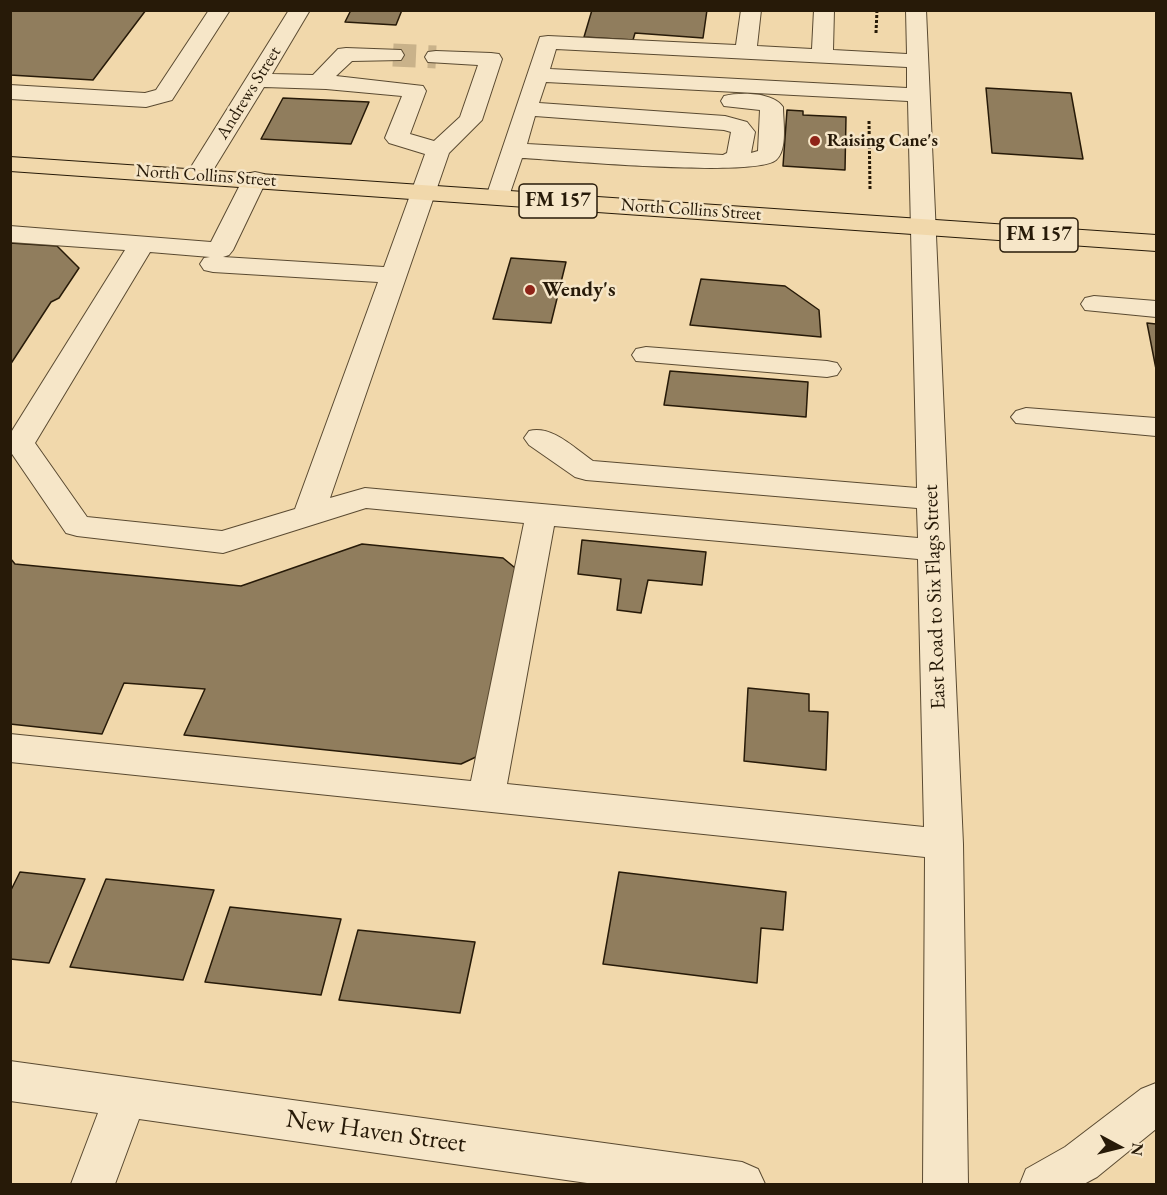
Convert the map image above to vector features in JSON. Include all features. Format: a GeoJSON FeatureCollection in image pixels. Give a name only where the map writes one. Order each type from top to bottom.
{"type":"FeatureCollection","features":[{"type":"Feature","properties":{"kind":"main road","name":"North Collins Street"},"geometry":{"type":"LineString","coordinates":[[10,164],[198,175],[1156,243]]}},
{"type":"Feature","properties":{"kind":"street"},"geometry":{"type":"LineString","coordinates":[[10,92],[146,100],[164,95],[220,10]]}},
{"type":"Feature","properties":{"kind":"street","name":"Andrews Street"},"geometry":{"type":"LineString","coordinates":[[198,175],[300,10]]}},
{"type":"Feature","properties":{"kind":"street"},"geometry":{"type":"LineString","coordinates":[[746,52],[751,10]]}},
{"type":"Feature","properties":{"kind":"street"},"geometry":{"type":"LineString","coordinates":[[822,56],[824,10]]}},
{"type":"Feature","properties":{"kind":"street","name":"East Road to Six Flags Street"},"geometry":{"type":"LineString","coordinates":[[916,10],[921,227],[944,844],[946,1185]]}},
{"type":"Feature","properties":{"kind":"street"},"geometry":{"type":"LineString","coordinates":[[498,197],[548,42],[917,61]]}},
{"type":"Feature","properties":{"kind":"street"},"geometry":{"type":"LineString","coordinates":[[318,82],[346,54],[393,55]]}},
{"type":"Feature","properties":{"kind":"street"},"geometry":{"type":"LineString","coordinates":[[308,516],[438,150],[471,120],[491,59],[436,57]]}},
{"type":"Feature","properties":{"kind":"street"},"geometry":{"type":"LineString","coordinates":[[537,75],[918,95]]}},
{"type":"Feature","properties":{"kind":"street"},"geometry":{"type":"LineString","coordinates":[[257,80],[318,82],[415,91],[397,138],[438,150]]}},
{"type":"Feature","properties":{"kind":"street"},"geometry":{"type":"LineString","coordinates":[[513,150],[717,163],[757,160],[766,158],[770,153],[772,107],[768,104],[725,101],[676,119]]}},
{"type":"Feature","properties":{"kind":"street"},"geometry":{"type":"LineString","coordinates":[[526,109],[725,123],[743,132],[738,157],[734,160]]}},
{"type":"Feature","properties":{"kind":"street"},"geometry":{"type":"LineString","coordinates":[[10,234],[220,250],[255,179]]}},
{"type":"Feature","properties":{"kind":"street"},"geometry":{"type":"LineString","coordinates":[[142,244],[20,443],[77,526],[223,543],[365,498],[933,550]]}},
{"type":"Feature","properties":{"kind":"street"},"geometry":{"type":"LineString","coordinates":[[213,264],[393,274]]}},
{"type":"Feature","properties":{"kind":"street"},"geometry":{"type":"LineString","coordinates":[[1094,304],[1156,309]]}},
{"type":"Feature","properties":{"kind":"street"},"geometry":{"type":"LineString","coordinates":[[646,355],[827,369]]}},
{"type":"Feature","properties":{"kind":"street"},"geometry":{"type":"LineString","coordinates":[[1026,417],[1156,427]]}},
{"type":"Feature","properties":{"kind":"street"},"geometry":{"type":"LineString","coordinates":[[539,438],[586,470],[931,499]]}},
{"type":"Feature","properties":{"kind":"street"},"geometry":{"type":"LineString","coordinates":[[486,798],[541,514]]}},
{"type":"Feature","properties":{"kind":"street"},"geometry":{"type":"LineString","coordinates":[[10,748],[944,844]]}},
{"type":"Feature","properties":{"kind":"street","name":"New Haven Street"},"geometry":{"type":"LineString","coordinates":[[10,1081],[742,1185]]}},
{"type":"Feature","properties":{"kind":"street"},"geometry":{"type":"LineString","coordinates":[[93,1185],[126,1096]]}},
{"type":"Feature","properties":{"kind":"street"},"geometry":{"type":"LineString","coordinates":[[1042,1185],[1081,1162],[1156,1103]]}},
{"type":"Feature","properties":{"kind":"path"},"geometry":{"type":"LineString","coordinates":[[870,189],[868,122],[872,118]]}},
{"type":"Feature","properties":{"kind":"building"},"geometry":{"type":"Polygon","coordinates":[[[10,10],[146,10],[93,80],[10,75],[10,10]]]}},
{"type":"Feature","properties":{"kind":"building"},"geometry":{"type":"Polygon","coordinates":[[[351,10],[402,10],[396,25],[345,22],[351,10]]]}},
{"type":"Feature","properties":{"kind":"building"},"geometry":{"type":"Polygon","coordinates":[[[592,10],[707,10],[703,38],[635,33],[633,40],[584,37],[592,10]]]}},
{"type":"Feature","properties":{"kind":"building"},"geometry":{"type":"Polygon","coordinates":[[[986,88],[1071,93],[1083,159],[992,153],[986,88]]]}},
{"type":"Feature","properties":{"kind":"building"},"geometry":{"type":"Polygon","coordinates":[[[283,98],[369,102],[351,144],[261,139],[283,98]]]}},
{"type":"Feature","properties":{"kind":"building","name":"Raising Cane's"},"geometry":{"type":"Polygon","coordinates":[[[787,110],[803,111],[803,115],[846,117],[845,170],[783,166],[787,110]]]}},
{"type":"Feature","properties":{"kind":"building"},"geometry":{"type":"Polygon","coordinates":[[[10,243],[57,246],[79,268],[59,298],[51,302],[10,365],[10,243]]]}},
{"type":"Feature","properties":{"kind":"building","name":"Wendy's"},"geometry":{"type":"Polygon","coordinates":[[[511,258],[566,262],[551,323],[493,319],[511,258]]]}},
{"type":"Feature","properties":{"kind":"building"},"geometry":{"type":"Polygon","coordinates":[[[701,279],[785,286],[819,310],[821,337],[690,325],[701,279]]]}},
{"type":"Feature","properties":{"kind":"building"},"geometry":{"type":"Polygon","coordinates":[[[1147,323],[1156,324],[1156,369],[1147,323]]]}},
{"type":"Feature","properties":{"kind":"building"},"geometry":{"type":"Polygon","coordinates":[[[670,371],[808,382],[806,417],[664,405],[670,371]]]}},
{"type":"Feature","properties":{"kind":"building"},"geometry":{"type":"Polygon","coordinates":[[[582,540],[706,552],[702,585],[648,580],[641,613],[617,610],[621,579],[578,574],[582,540]]]}},
{"type":"Feature","properties":{"kind":"building"},"geometry":{"type":"Polygon","coordinates":[[[362,544],[503,558],[520,572],[478,756],[461,764],[184,735],[205,689],[124,683],[102,734],[10,724],[10,558],[15,564],[241,586],[362,544]]]}},
{"type":"Feature","properties":{"kind":"building"},"geometry":{"type":"Polygon","coordinates":[[[748,688],[809,694],[809,711],[828,712],[826,770],[744,761],[748,688]]]}},
{"type":"Feature","properties":{"kind":"building"},"geometry":{"type":"Polygon","coordinates":[[[20,872],[85,879],[49,963],[10,959],[10,892],[20,872]]]}},
{"type":"Feature","properties":{"kind":"building"},"geometry":{"type":"Polygon","coordinates":[[[619,872],[786,892],[783,930],[761,928],[757,983],[603,964],[619,872]]]}},
{"type":"Feature","properties":{"kind":"building"},"geometry":{"type":"Polygon","coordinates":[[[106,879],[214,890],[183,980],[70,967],[106,879]]]}},
{"type":"Feature","properties":{"kind":"building"},"geometry":{"type":"Polygon","coordinates":[[[230,907],[341,919],[321,995],[205,982],[230,907]]]}},
{"type":"Feature","properties":{"kind":"building"},"geometry":{"type":"Polygon","coordinates":[[[358,930],[475,942],[460,1013],[339,1000],[358,930]]]}},
{"type":"Feature","properties":{"kind":"tunnel"},"geometry":{"type":"LineString","coordinates":[[393,55],[436,57]]}},
{"type":"Feature","properties":{"kind":"place","name":"Raising Cane's"},"geometry":{"type":"Point","coordinates":[815,141]}},
{"type":"Feature","properties":{"kind":"place","name":"Wendy's"},"geometry":{"type":"Point","coordinates":[530,290]}}]}
